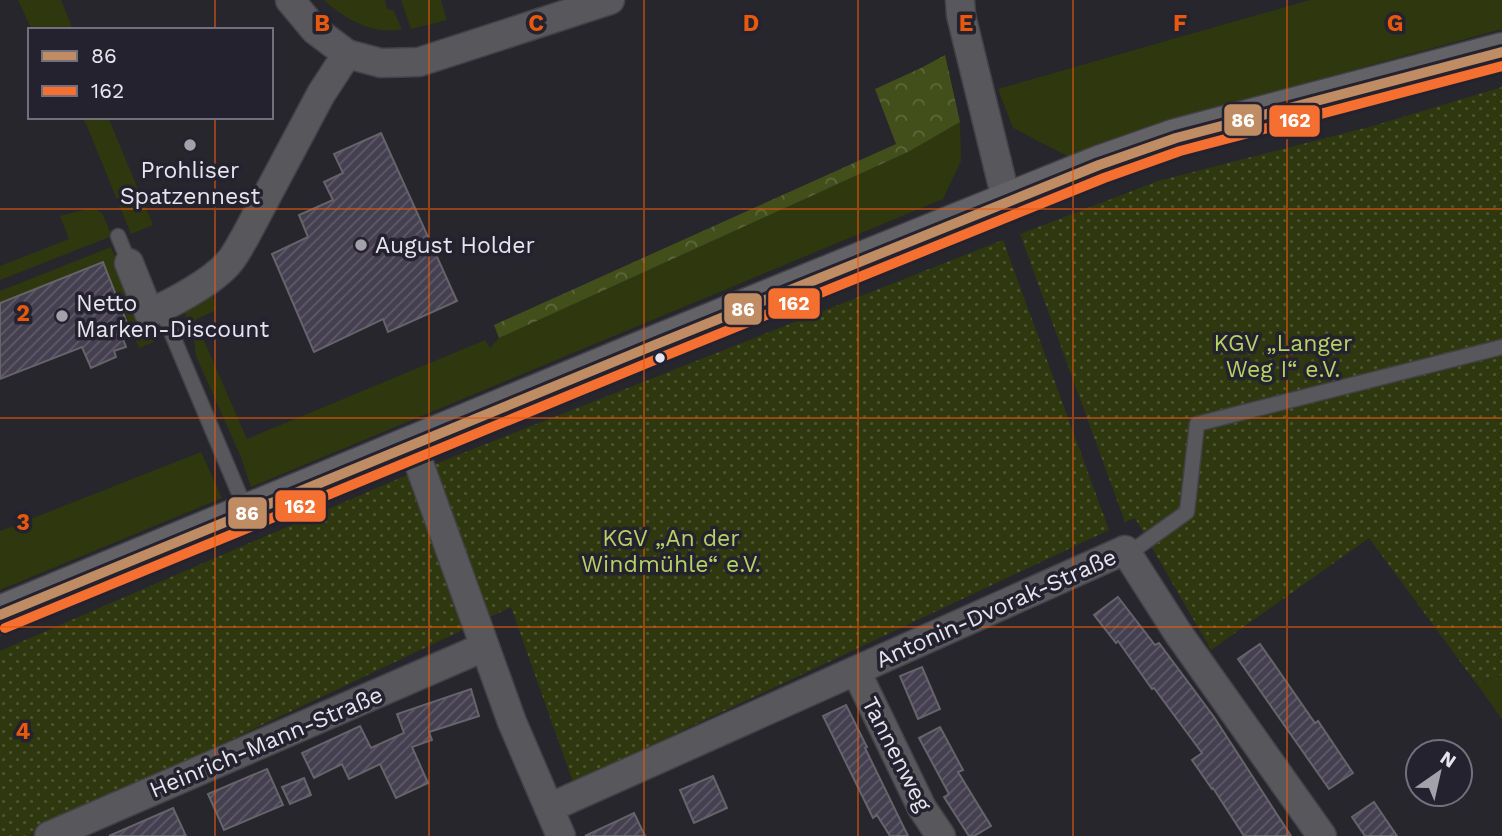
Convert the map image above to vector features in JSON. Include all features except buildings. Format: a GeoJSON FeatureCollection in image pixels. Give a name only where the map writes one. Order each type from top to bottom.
{"type":"FeatureCollection","features":[{"type":"Feature","properties":{"kind":"main road"},"geometry":{"type":"LineString","coordinates":[[0,615],[412,444],[1099,165],[1176,138],[1502,52]]}},
{"type":"Feature","properties":{"kind":"street"},"geometry":{"type":"LineString","coordinates":[[290,0],[315,30],[347,54],[381,63],[419,62],[610,0]]}},
{"type":"Feature","properties":{"kind":"street"},"geometry":{"type":"LineString","coordinates":[[955,5],[1007,203]]}},
{"type":"Feature","properties":{"kind":"street"},"geometry":{"type":"LineString","coordinates":[[128,263],[149,313],[219,273],[231,260],[273,187],[321,94],[347,54]]}},
{"type":"Feature","properties":{"kind":"street"},"geometry":{"type":"LineString","coordinates":[[412,444],[512,722],[561,836]]}},
{"type":"Feature","properties":{"kind":"street","name":"Antonin-Dvorak-Straße"},"geometry":{"type":"LineString","coordinates":[[548,808],[1125,550],[1178,634],[1322,836]]}},
{"type":"Feature","properties":{"kind":"street","name":"Heinrich-Mann-Straße"},"geometry":{"type":"LineString","coordinates":[[48,836],[484,647]]}},
{"type":"Feature","properties":{"kind":"street","name":"Tannenweg"},"geometry":{"type":"LineString","coordinates":[[856,671],[922,808],[941,836]]}},
{"type":"Feature","properties":{"kind":"lane"},"geometry":{"type":"LineString","coordinates":[[118,236],[128,263]]}},
{"type":"Feature","properties":{"kind":"lane"},"geometry":{"type":"LineString","coordinates":[[161,308],[247,512]]}},
{"type":"Feature","properties":{"kind":"lane"},"geometry":{"type":"LineString","coordinates":[[1128,554],[1187,512],[1197,425],[1502,347]]}},
{"type":"Feature","properties":{"kind":"green space"},"geometry":{"type":"Polygon","coordinates":[[[18,0],[61,0],[72,28],[31,28],[18,0]]]}},
{"type":"Feature","properties":{"kind":"green space"},"geometry":{"type":"Polygon","coordinates":[[[324,0],[385,0],[387,9],[393,10],[402,29],[391,31],[370,28],[340,13],[324,0]]]}},
{"type":"Feature","properties":{"kind":"green space"},"geometry":{"type":"Polygon","coordinates":[[[401,0],[441,0],[447,20],[411,29],[401,0]]]}},
{"type":"Feature","properties":{"kind":"green space"},"geometry":{"type":"Polygon","coordinates":[[[1310,0],[1502,0],[1502,29],[1225,105],[1067,156],[1013,128],[998,89],[1310,0]]]}},
{"type":"Feature","properties":{"kind":"green space"},"geometry":{"type":"Polygon","coordinates":[[[945,55],[960,122],[908,152],[499,338],[494,325],[896,144],[875,89],[945,55]]]}},
{"type":"Feature","properties":{"kind":"green space","name":"KGV „Langer Weg I“ e.V."},"geometry":{"type":"Polygon","coordinates":[[[1502,87],[1502,675],[1476,683],[1369,538],[1211,650],[1135,518],[1125,522],[1020,234],[1158,181],[1373,126],[1502,87]]]}},
{"type":"Feature","properties":{"kind":"green space"},"geometry":{"type":"Polygon","coordinates":[[[83,119],[109,119],[153,225],[131,234],[83,119]]]}},
{"type":"Feature","properties":{"kind":"green space"},"geometry":{"type":"Polygon","coordinates":[[[960,122],[961,161],[943,199],[251,487],[240,455],[196,356],[194,340],[184,311],[212,293],[216,310],[195,320],[247,439],[485,340],[490,348],[499,338],[908,152],[960,122]]]}},
{"type":"Feature","properties":{"kind":"green space"},"geometry":{"type":"Polygon","coordinates":[[[92,208],[102,213],[112,236],[0,280],[0,266],[69,239],[60,216],[92,208]]]}},
{"type":"Feature","properties":{"kind":"green space","name":"KGV „An der Windmühle“ e.V."},"geometry":{"type":"Polygon","coordinates":[[[1003,240],[1109,530],[573,782],[511,607],[28,836],[0,836],[0,651],[400,478],[1003,240]]]}},
{"type":"Feature","properties":{"kind":"green space"},"geometry":{"type":"Polygon","coordinates":[[[111,247],[145,331],[149,329],[154,342],[139,348],[103,262],[0,303],[0,291],[111,247]]]}},
{"type":"Feature","properties":{"kind":"green space"},"geometry":{"type":"Polygon","coordinates":[[[201,452],[222,498],[0,590],[0,531],[201,452]]]}},
{"type":"Feature","properties":{"kind":"green space"},"geometry":{"type":"Polygon","coordinates":[[[1502,675],[1502,719],[1476,683],[1502,675]]]}},
{"type":"Feature","properties":{"kind":"transit line","name":"86"},"geometry":{"type":"LineString","coordinates":[[0,615],[1099,165],[1176,138],[1502,52]]}},
{"type":"Feature","properties":{"kind":"transit line","name":"162"},"geometry":{"type":"LineString","coordinates":[[5,628],[1104,178],[1180,151],[1502,66]]}},
{"type":"Feature","properties":{"kind":"place","name":"Prohliser Spatzennest"},"geometry":{"type":"Point","coordinates":[190,145]}},
{"type":"Feature","properties":{"kind":"place","name":"August Holder"},"geometry":{"type":"Point","coordinates":[361,245]}},
{"type":"Feature","properties":{"kind":"place","name":"Netto Marken-Discount"},"geometry":{"type":"Point","coordinates":[62,316]}}]}
